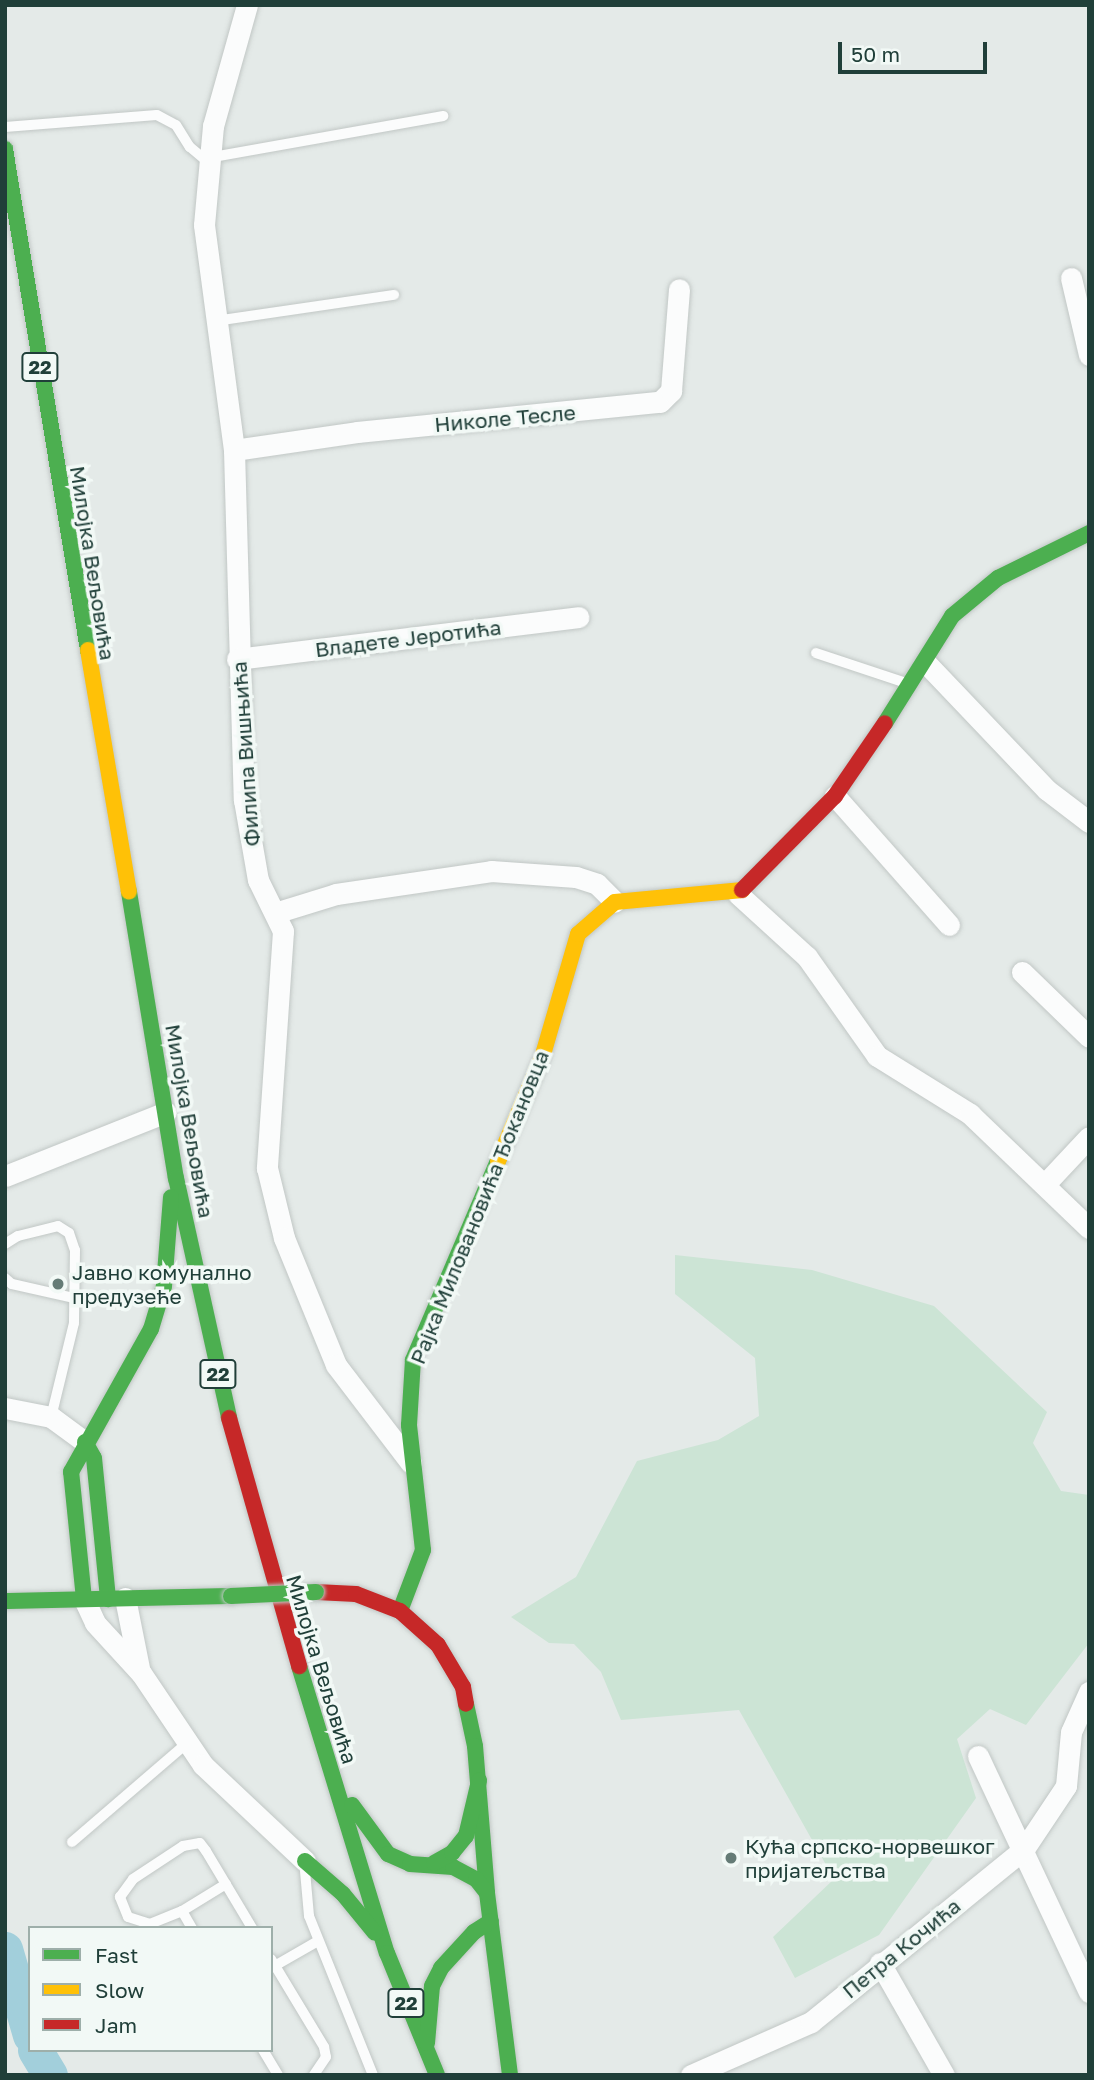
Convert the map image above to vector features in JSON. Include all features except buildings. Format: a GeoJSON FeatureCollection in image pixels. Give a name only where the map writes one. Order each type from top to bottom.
{"type":"FeatureCollection","features":[{"type":"Feature","properties":{"kind":"main road","name":"Милојка Вељовића"},"geometry":{"type":"LineString","coordinates":[[5,149],[176,1178],[228,1418],[387,1953],[437,2075]]}},
{"type":"Feature","properties":{"kind":"main road"},"geometry":{"type":"LineString","coordinates":[[615,902],[738,894],[764,872],[835,796],[912,685],[952,616],[998,578],[1089,533]]}},
{"type":"Feature","properties":{"kind":"main road","name":"Рајка Миловановића Ђокановца"},"geometry":{"type":"LineString","coordinates":[[400,1611],[423,1550],[411,1463],[410,1385],[419,1342],[542,1058],[578,934],[615,902]]}},
{"type":"Feature","properties":{"kind":"main road"},"geometry":{"type":"LineString","coordinates":[[85,1599],[71,1472],[85,1442],[142,1347],[158,1308],[167,1214],[176,1178]]}},
{"type":"Feature","properties":{"kind":"main road"},"geometry":{"type":"LineString","coordinates":[[85,1442],[94,1458],[116,1599]]}},
{"type":"Feature","properties":{"kind":"main road"},"geometry":{"type":"LineString","coordinates":[[5,1601],[316,1592],[356,1594],[400,1611],[438,1644],[463,1687],[479,1781],[487,1893],[510,2075]]}},
{"type":"Feature","properties":{"kind":"main road"},"geometry":{"type":"LineString","coordinates":[[330,1767],[388,1854],[410,1864],[434,1863],[476,1879],[487,1893]]}},
{"type":"Feature","properties":{"kind":"main road"},"geometry":{"type":"LineString","coordinates":[[434,1863],[452,1853],[466,1836],[474,1817],[479,1781]]}},
{"type":"Feature","properties":{"kind":"main road"},"geometry":{"type":"LineString","coordinates":[[305,1861],[354,1906],[387,1953]]}},
{"type":"Feature","properties":{"kind":"main road"},"geometry":{"type":"LineString","coordinates":[[426,2052],[428,2006],[436,1977],[474,1932],[491,1921]]}},
{"type":"Feature","properties":{"kind":"street","name":"Филипа Вишњића"},"geometry":{"type":"LineString","coordinates":[[247,5],[214,126],[213,161],[204,225],[233,450],[237,659],[251,850],[258,880],[278,912],[283,932],[266,1142],[270,1187],[289,1251],[336,1365],[411,1463]]}},
{"type":"Feature","properties":{"kind":"street"},"geometry":{"type":"LineString","coordinates":[[1072,278],[1089,355]]}},
{"type":"Feature","properties":{"kind":"street","name":"Николе Тесле"},"geometry":{"type":"LineString","coordinates":[[233,450],[357,432],[660,402],[671,391],[679,289]]}},
{"type":"Feature","properties":{"kind":"street","name":"Владете Јеротића"},"geometry":{"type":"LineString","coordinates":[[237,659],[578,617]]}},
{"type":"Feature","properties":{"kind":"street"},"geometry":{"type":"LineString","coordinates":[[926,663],[1047,789],[1089,822]]}},
{"type":"Feature","properties":{"kind":"street"},"geometry":{"type":"LineString","coordinates":[[835,796],[949,925]]}},
{"type":"Feature","properties":{"kind":"street"},"geometry":{"type":"LineString","coordinates":[[278,912],[336,894],[491,872],[576,877],[597,884],[615,902]]}},
{"type":"Feature","properties":{"kind":"street"},"geometry":{"type":"LineString","coordinates":[[738,894],[807,957],[877,1056],[970,1114],[1089,1228]]}},
{"type":"Feature","properties":{"kind":"street"},"geometry":{"type":"LineString","coordinates":[[1022,972],[1089,1037]]}},
{"type":"Feature","properties":{"kind":"street"},"geometry":{"type":"LineString","coordinates":[[5,1176],[166,1112]]}},
{"type":"Feature","properties":{"kind":"street"},"geometry":{"type":"LineString","coordinates":[[1045,1184],[1089,1138]]}},
{"type":"Feature","properties":{"kind":"street"},"geometry":{"type":"LineString","coordinates":[[5,1408],[51,1417],[85,1442]]}},
{"type":"Feature","properties":{"kind":"street"},"geometry":{"type":"LineString","coordinates":[[85,1599],[95,1623],[141,1673],[203,1765],[305,1861]]}},
{"type":"Feature","properties":{"kind":"street"},"geometry":{"type":"LineString","coordinates":[[116,1599],[141,1673]]}},
{"type":"Feature","properties":{"kind":"street","name":"Петра Кочића"},"geometry":{"type":"LineString","coordinates":[[691,2075],[811,2022],[880,1963],[1024,1849],[1066,1786],[1071,1732],[1089,1692]]}},
{"type":"Feature","properties":{"kind":"street"},"geometry":{"type":"LineString","coordinates":[[978,1756],[1089,1992]]}},
{"type":"Feature","properties":{"kind":"street"},"geometry":{"type":"LineString","coordinates":[[880,1963],[944,2075]]}},
{"type":"Feature","properties":{"kind":"lane"},"geometry":{"type":"LineString","coordinates":[[5,127],[158,116],[176,125],[190,147],[213,161],[443,116]]}},
{"type":"Feature","properties":{"kind":"lane"},"geometry":{"type":"LineString","coordinates":[[215,321],[394,295]]}},
{"type":"Feature","properties":{"kind":"lane"},"geometry":{"type":"LineString","coordinates":[[816,653],[912,685]]}},
{"type":"Feature","properties":{"kind":"lane"},"geometry":{"type":"LineString","coordinates":[[5,1244],[18,1236],[58,1226],[69,1233],[75,1250],[74,1323],[51,1417]]}},
{"type":"Feature","properties":{"kind":"lane"},"geometry":{"type":"LineString","coordinates":[[5,1278],[12,1284],[74,1298]]}},
{"type":"Feature","properties":{"kind":"lane"},"geometry":{"type":"LineString","coordinates":[[72,1842],[187,1743]]}},
{"type":"Feature","properties":{"kind":"lane"},"geometry":{"type":"LineString","coordinates":[[226,1884],[182,1911],[142,1924],[128,1917],[120,1897],[133,1879],[195,1842],[200,1843],[226,1884],[251,1926]]}},
{"type":"Feature","properties":{"kind":"lane"},"geometry":{"type":"LineString","coordinates":[[305,1861],[309,1916],[373,2075]]}},
{"type":"Feature","properties":{"kind":"lane"},"geometry":{"type":"LineString","coordinates":[[182,1911],[191,1926]]}},
{"type":"Feature","properties":{"kind":"lane"},"geometry":{"type":"LineString","coordinates":[[314,2075],[326,2057],[324,2047],[273,1964],[318,1941]]}},
{"type":"Feature","properties":{"kind":"lane"},"geometry":{"type":"LineString","coordinates":[[264,2052],[278,2075]]}},
{"type":"Feature","properties":{"kind":"green space"},"geometry":{"type":"Polygon","coordinates":[[[675,1255],[812,1270],[934,1306],[1047,1412],[1033,1443],[1061,1491],[1089,1495],[1089,1643],[1026,1725],[990,1709],[957,1739],[976,1798],[879,1935],[795,1978],[773,1937],[834,1879],[739,1710],[621,1720],[601,1672],[574,1644],[549,1643],[511,1617],[576,1577],[637,1461],[718,1440],[759,1416],[755,1358],[675,1294],[675,1255]]]}},
{"type":"Feature","properties":{"kind":"waterway"},"geometry":{"type":"LineString","coordinates":[[5,1949],[28,2028]]}},
{"type":"Feature","properties":{"kind":"waterway"},"geometry":{"type":"LineString","coordinates":[[36,2052],[50,2075]]}},
{"type":"Feature","properties":{"kind":"traffic: fast"},"geometry":{"type":"LineString","coordinates":[[5,149],[88,650]]}},
{"type":"Feature","properties":{"kind":"traffic: fast"},"geometry":{"type":"LineString","coordinates":[[885,723],[952,616],[998,578],[1089,533]]}},
{"type":"Feature","properties":{"kind":"traffic: fast"},"geometry":{"type":"LineString","coordinates":[[129,892],[176,1178],[229,1418]]}},
{"type":"Feature","properties":{"kind":"traffic: fast"},"geometry":{"type":"LineString","coordinates":[[400,1611],[423,1550],[409,1425],[413,1360],[498,1161]]}},
{"type":"Feature","properties":{"kind":"traffic: fast"},"geometry":{"type":"LineString","coordinates":[[84,1599],[71,1472],[151,1329],[164,1286],[171,1197]]}},
{"type":"Feature","properties":{"kind":"traffic: fast"},"geometry":{"type":"LineString","coordinates":[[85,1442],[94,1458],[108,1599]]}},
{"type":"Feature","properties":{"kind":"traffic: fast"},"geometry":{"type":"LineString","coordinates":[[231,1596],[316,1592]]}},
{"type":"Feature","properties":{"kind":"traffic: fast"},"geometry":{"type":"LineString","coordinates":[[5,1601],[231,1596]]}},
{"type":"Feature","properties":{"kind":"traffic: fast"},"geometry":{"type":"LineString","coordinates":[[299,1666],[387,1953],[437,2075]]}},
{"type":"Feature","properties":{"kind":"traffic: fast"},"geometry":{"type":"LineString","coordinates":[[466,1704],[475,1746],[487,1893],[510,2075]]}},
{"type":"Feature","properties":{"kind":"traffic: fast"},"geometry":{"type":"LineString","coordinates":[[434,1863],[452,1853],[466,1836],[479,1781]]}},
{"type":"Feature","properties":{"kind":"traffic: fast"},"geometry":{"type":"LineString","coordinates":[[352,1805],[388,1854],[410,1864],[453,1867],[476,1879],[487,1893]]}},
{"type":"Feature","properties":{"kind":"traffic: fast"},"geometry":{"type":"LineString","coordinates":[[305,1861],[343,1894],[375,1933]]}},
{"type":"Feature","properties":{"kind":"traffic: fast"},"geometry":{"type":"LineString","coordinates":[[427,2043],[432,1986],[441,1968],[474,1932],[491,1921]]}},
{"type":"Feature","properties":{"kind":"traffic: slow"},"geometry":{"type":"LineString","coordinates":[[88,650],[129,892]]}},
{"type":"Feature","properties":{"kind":"traffic: slow"},"geometry":{"type":"LineString","coordinates":[[498,1161],[542,1058],[578,934],[615,902],[742,890]]}},
{"type":"Feature","properties":{"kind":"traffic: jam"},"geometry":{"type":"LineString","coordinates":[[742,890],[835,796],[885,723]]}},
{"type":"Feature","properties":{"kind":"traffic: jam"},"geometry":{"type":"LineString","coordinates":[[229,1418],[299,1666]]}},
{"type":"Feature","properties":{"kind":"traffic: jam"},"geometry":{"type":"LineString","coordinates":[[316,1592],[356,1594],[400,1611],[438,1645],[463,1687],[466,1704]]}},
{"type":"Feature","properties":{"kind":"place","name":"Јавно комунално предузеће"},"geometry":{"type":"Point","coordinates":[58,1284]}},
{"type":"Feature","properties":{"kind":"place","name":"Кућа српско-норвешког пријатељства"},"geometry":{"type":"Point","coordinates":[731,1858]}}]}
